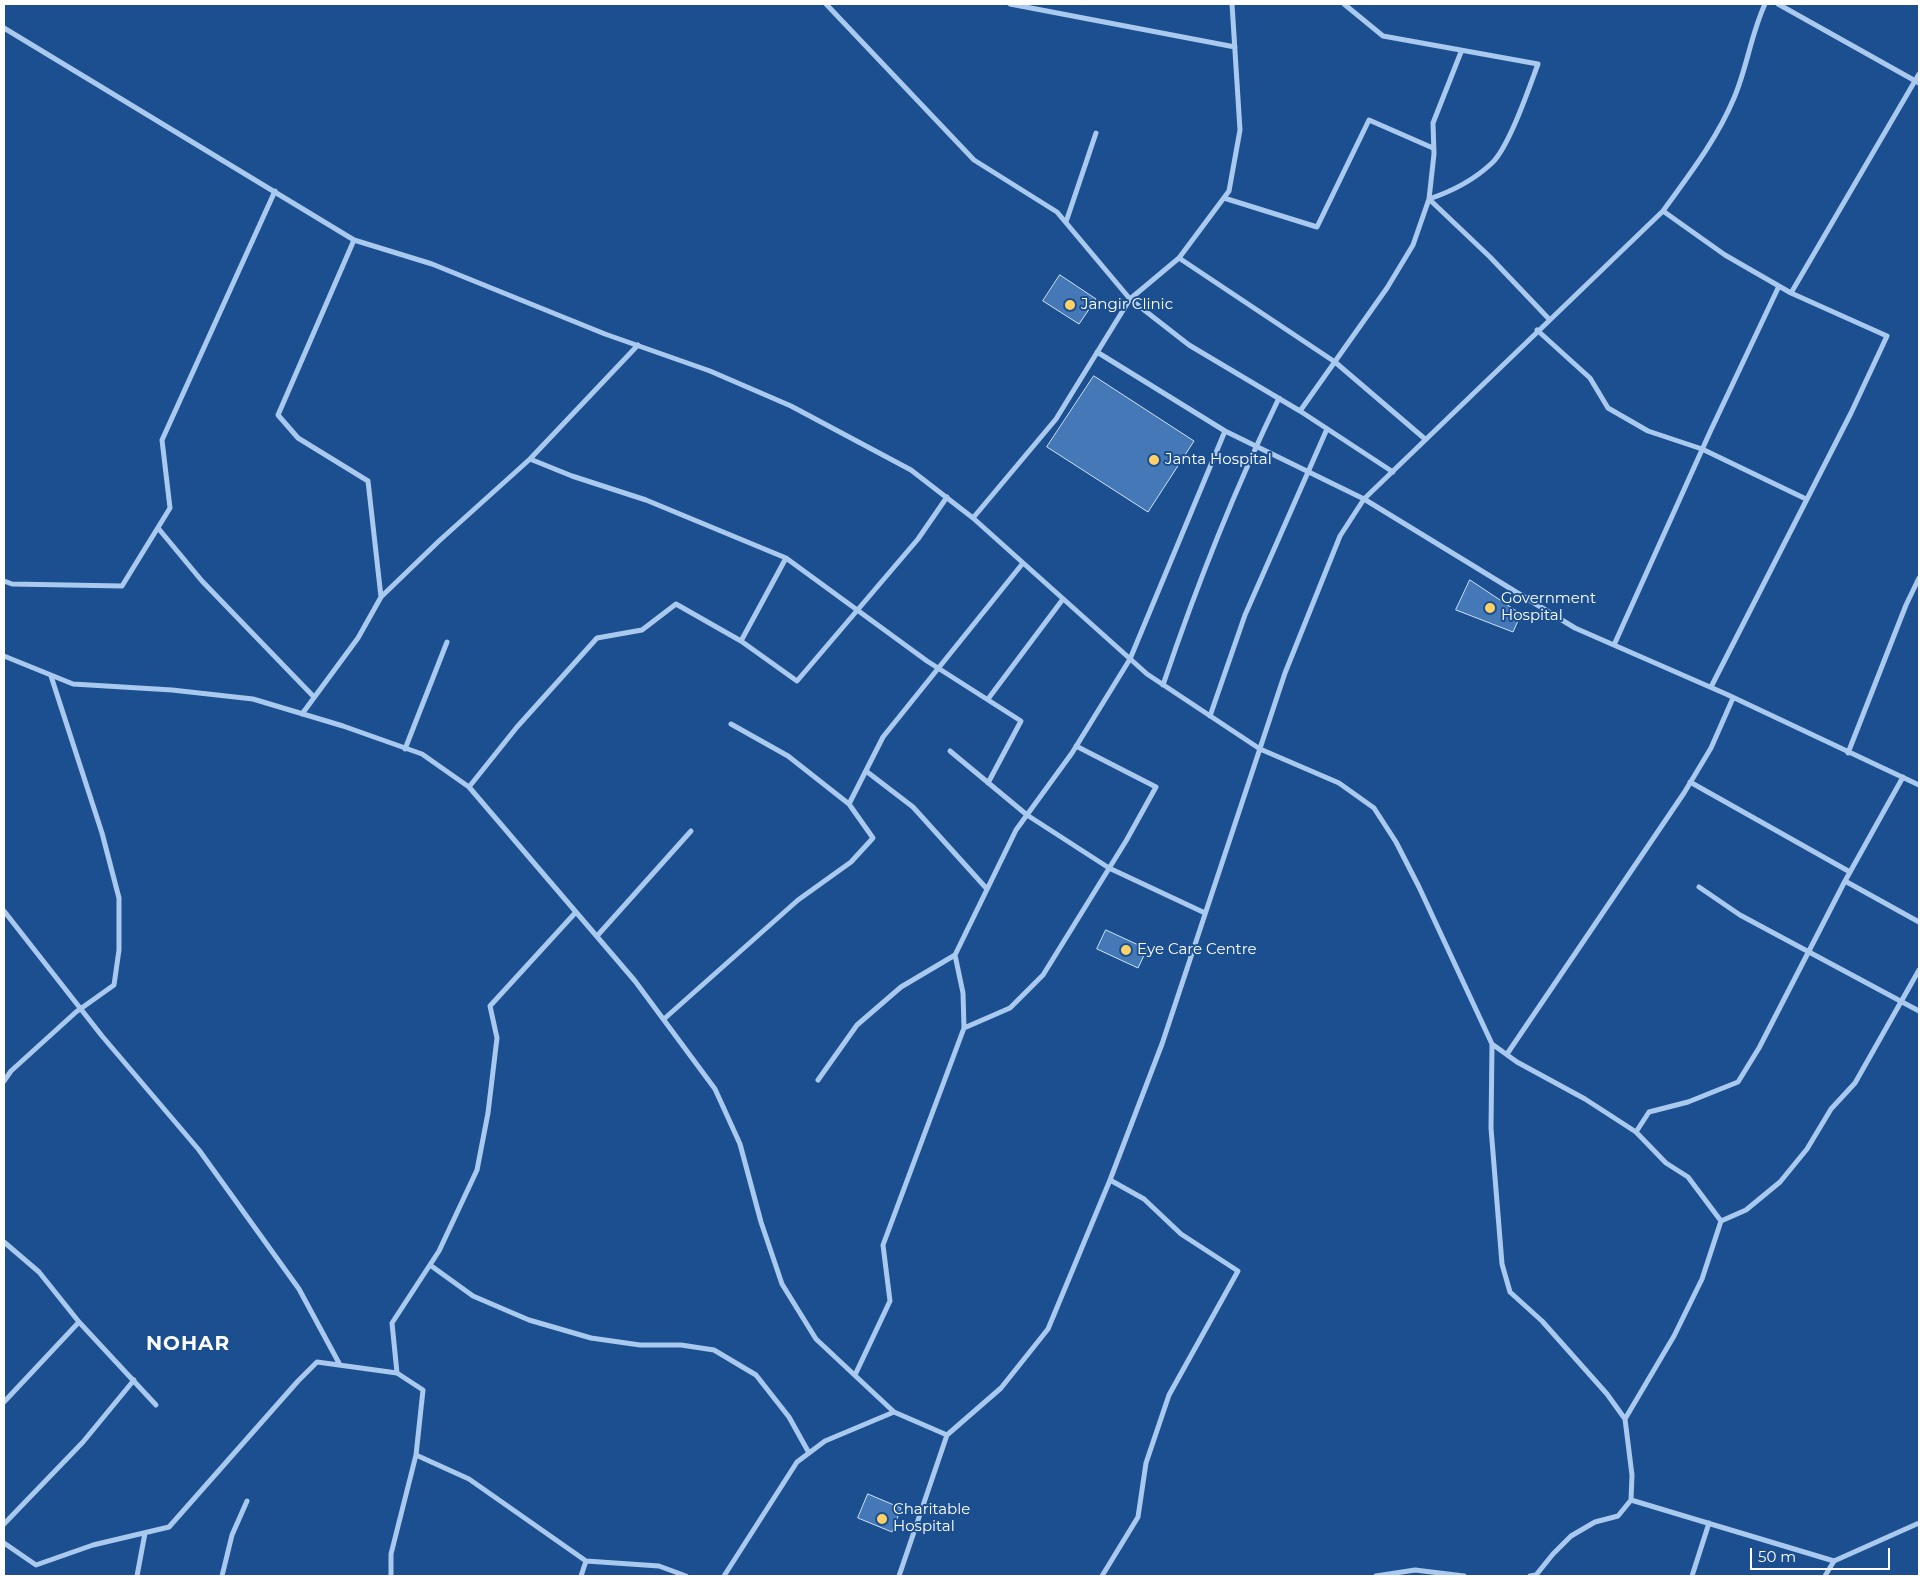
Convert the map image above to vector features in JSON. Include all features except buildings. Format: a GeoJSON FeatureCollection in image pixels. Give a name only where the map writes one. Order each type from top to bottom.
{"type":"FeatureCollection","features":[{"type":"Feature","properties":{"kind":"street"},"geometry":{"type":"LineString","coordinates":[[826,4],[974,160],[1057,212],[1130,299],[1190,345],[1300,411],[1393,472]]}},
{"type":"Feature","properties":{"kind":"street"},"geometry":{"type":"LineString","coordinates":[[1010,4],[1235,47]]}},
{"type":"Feature","properties":{"kind":"street"},"geometry":{"type":"LineString","coordinates":[[973,518],[1056,419],[1130,299],[1179,258],[1229,191],[1240,130],[1232,4]]}},
{"type":"Feature","properties":{"kind":"street"},"geometry":{"type":"LineString","coordinates":[[1344,4],[1383,36],[1461,52],[1538,64],[1513,127],[1494,162],[1457,190],[1429,199]]}},
{"type":"Feature","properties":{"kind":"street"},"geometry":{"type":"LineString","coordinates":[[899,1576],[947,1435],[1001,1388],[1048,1328],[1110,1180],[1162,1044],[1285,673],[1340,536],[1364,499],[1548,319],[1664,211],[1703,155],[1735,98],[1756,25],[1765,4]]}},
{"type":"Feature","properties":{"kind":"street"},"geometry":{"type":"LineString","coordinates":[[1778,4],[1917,82]]}},
{"type":"Feature","properties":{"kind":"street"},"geometry":{"type":"LineString","coordinates":[[4,28],[354,240],[432,264],[638,345],[710,371],[790,406],[911,470],[973,518],[1130,658],[1164,685],[1260,749],[1339,783],[1374,808],[1396,842],[1419,887],[1492,1044],[1492,1146],[1502,1264],[1510,1292],[1542,1321],[1607,1394],[1624,1419],[1632,1474],[1631,1500],[1618,1516],[1595,1522],[1571,1536],[1534,1576]]}},
{"type":"Feature","properties":{"kind":"street"},"geometry":{"type":"LineString","coordinates":[[1300,411],[1413,245],[1429,199],[1434,148],[1433,123],[1461,52]]}},
{"type":"Feature","properties":{"kind":"street"},"geometry":{"type":"LineString","coordinates":[[1791,293],[1917,82],[1919,74]]}},
{"type":"Feature","properties":{"kind":"street"},"geometry":{"type":"LineString","coordinates":[[1224,198],[1317,227],[1369,120],[1434,148]]}},
{"type":"Feature","properties":{"kind":"street"},"geometry":{"type":"LineString","coordinates":[[1066,222],[1096,133]]}},
{"type":"Feature","properties":{"kind":"street"},"geometry":{"type":"LineString","coordinates":[[4,581],[12,584],[122,586],[170,508],[162,440],[275,191]]}},
{"type":"Feature","properties":{"kind":"street"},"geometry":{"type":"LineString","coordinates":[[1429,199],[1490,257],[1548,319]]}},
{"type":"Feature","properties":{"kind":"street"},"geometry":{"type":"LineString","coordinates":[[1664,211],[1725,255],[1791,293],[1887,336],[1851,413],[1711,688]]}},
{"type":"Feature","properties":{"kind":"street"},"geometry":{"type":"LineString","coordinates":[[354,240],[278,416],[298,438],[368,481],[381,597]]}},
{"type":"Feature","properties":{"kind":"street"},"geometry":{"type":"LineString","coordinates":[[1179,258],[1335,362],[1425,439]]}},
{"type":"Feature","properties":{"kind":"street"},"geometry":{"type":"LineString","coordinates":[[1614,645],[1702,449],[1779,286]]}},
{"type":"Feature","properties":{"kind":"street"},"geometry":{"type":"LineString","coordinates":[[1537,330],[1590,378],[1608,408],[1648,431],[1702,449],[1806,500]]}},
{"type":"Feature","properties":{"kind":"street"},"geometry":{"type":"LineString","coordinates":[[302,714],[358,638],[381,597],[439,541],[530,459],[638,345]]}},
{"type":"Feature","properties":{"kind":"street"},"geometry":{"type":"LineString","coordinates":[[1097,352],[1225,431],[1364,499],[1575,628],[1733,698],[1919,785]]}},
{"type":"Feature","properties":{"kind":"street"},"geometry":{"type":"LineString","coordinates":[[1164,685],[1190,605],[1256,446],[1279,398]]}},
{"type":"Feature","properties":{"kind":"street"},"geometry":{"type":"LineString","coordinates":[[1210,716],[1245,615],[1327,429]]}},
{"type":"Feature","properties":{"kind":"street"},"geometry":{"type":"LineString","coordinates":[[818,1080],[857,1026],[901,987],[955,955],[1016,830],[1076,746],[1130,658],[1225,431]]}},
{"type":"Feature","properties":{"kind":"street"},"geometry":{"type":"LineString","coordinates":[[530,459],[572,476],[646,500],[786,558],[939,668],[1021,721],[988,783]]}},
{"type":"Feature","properties":{"kind":"street"},"geometry":{"type":"LineString","coordinates":[[469,787],[518,727],[596,638],[642,630],[676,604],[741,641],[797,681],[918,539],[946,498]]}},
{"type":"Feature","properties":{"kind":"street"},"geometry":{"type":"LineString","coordinates":[[158,528],[202,581],[314,697]]}},
{"type":"Feature","properties":{"kind":"street"},"geometry":{"type":"LineString","coordinates":[[741,641],[786,558]]}},
{"type":"Feature","properties":{"kind":"street"},"geometry":{"type":"LineString","coordinates":[[849,804],[883,736],[1023,563]]}},
{"type":"Feature","properties":{"kind":"street"},"geometry":{"type":"LineString","coordinates":[[1848,753],[1906,605],[1919,578]]}},
{"type":"Feature","properties":{"kind":"street"},"geometry":{"type":"LineString","coordinates":[[988,699],[1063,599]]}},
{"type":"Feature","properties":{"kind":"street"},"geometry":{"type":"LineString","coordinates":[[405,749],[447,642]]}},
{"type":"Feature","properties":{"kind":"street"},"geometry":{"type":"LineString","coordinates":[[4,656],[73,684],[172,690],[253,699],[422,754],[469,787],[635,981],[715,1089],[740,1144],[761,1222],[782,1284],[816,1339],[894,1412],[947,1435]]}},
{"type":"Feature","properties":{"kind":"street"},"geometry":{"type":"LineString","coordinates":[[4,1081],[11,1071],[81,1009],[114,985],[119,950],[119,898],[102,832],[51,676]]}},
{"type":"Feature","properties":{"kind":"street"},"geometry":{"type":"LineString","coordinates":[[1507,1054],[1690,782],[1711,748],[1733,698]]}},
{"type":"Feature","properties":{"kind":"street"},"geometry":{"type":"LineString","coordinates":[[664,1019],[798,900],[851,862],[874,838],[849,804],[788,756],[731,724]]}},
{"type":"Feature","properties":{"kind":"street"},"geometry":{"type":"LineString","coordinates":[[964,1028],[1010,1008],[1043,975],[1156,787],[1076,746]]}},
{"type":"Feature","properties":{"kind":"street"},"geometry":{"type":"LineString","coordinates":[[950,751],[1026,815],[1109,868],[1205,913]]}},
{"type":"Feature","properties":{"kind":"street"},"geometry":{"type":"LineString","coordinates":[[866,771],[913,807],[987,889]]}},
{"type":"Feature","properties":{"kind":"street"},"geometry":{"type":"LineString","coordinates":[[1636,1132],[1649,1112],[1688,1102],[1738,1082],[1759,1048],[1845,881],[1903,777]]}},
{"type":"Feature","properties":{"kind":"street"},"geometry":{"type":"LineString","coordinates":[[1690,782],[1850,872]]}},
{"type":"Feature","properties":{"kind":"street"},"geometry":{"type":"LineString","coordinates":[[597,936],[691,831]]}},
{"type":"Feature","properties":{"kind":"street"},"geometry":{"type":"LineString","coordinates":[[1845,881],[1919,922]]}},
{"type":"Feature","properties":{"kind":"street"},"geometry":{"type":"LineString","coordinates":[[1698,887],[1740,915],[1902,1000],[1919,1011]]}},
{"type":"Feature","properties":{"kind":"street"},"geometry":{"type":"LineString","coordinates":[[4,911],[81,1009],[198,1150],[299,1289],[340,1365]]}},
{"type":"Feature","properties":{"kind":"street"},"geometry":{"type":"LineString","coordinates":[[397,1373],[392,1323],[439,1250],[477,1170],[488,1113],[497,1038],[490,1006],[576,912]]}},
{"type":"Feature","properties":{"kind":"street"},"geometry":{"type":"LineString","coordinates":[[855,1375],[890,1301],[883,1245],[964,1028],[962,993],[955,955]]}},
{"type":"Feature","properties":{"kind":"street"},"geometry":{"type":"LineString","coordinates":[[1624,1419],[1674,1336],[1702,1279],[1721,1221],[1746,1210],[1780,1182],[1807,1149],[1831,1109],[1855,1083],[1919,970]]}},
{"type":"Feature","properties":{"kind":"street"},"geometry":{"type":"LineString","coordinates":[[1492,1044],[1636,1132],[1666,1163],[1688,1177],[1721,1221]]}},
{"type":"Feature","properties":{"kind":"street"},"geometry":{"type":"LineString","coordinates":[[1102,1576],[1138,1517],[1146,1463],[1169,1395],[1238,1271],[1181,1234],[1144,1198],[1110,1180]]}},
{"type":"Feature","properties":{"kind":"street"},"geometry":{"type":"LineString","coordinates":[[4,1242],[39,1272],[79,1322],[156,1405]]}},
{"type":"Feature","properties":{"kind":"street"},"geometry":{"type":"LineString","coordinates":[[430,1265],[473,1296],[529,1320],[592,1338],[640,1345],[681,1346],[714,1350],[756,1375],[790,1417],[809,1453]]}},
{"type":"Feature","properties":{"kind":"street"},"geometry":{"type":"LineString","coordinates":[[4,1402],[79,1322]]}},
{"type":"Feature","properties":{"kind":"street"},"geometry":{"type":"LineString","coordinates":[[4,1543],[36,1565],[93,1545],[169,1528],[298,1381],[318,1362],[397,1373],[423,1390],[416,1455],[392,1554],[391,1576]]}},
{"type":"Feature","properties":{"kind":"street"},"geometry":{"type":"LineString","coordinates":[[4,1524],[83,1442],[134,1380]]}},
{"type":"Feature","properties":{"kind":"street"},"geometry":{"type":"LineString","coordinates":[[724,1576],[797,1462],[825,1441],[894,1412]]}},
{"type":"Feature","properties":{"kind":"street"},"geometry":{"type":"LineString","coordinates":[[416,1455],[469,1479],[586,1561],[659,1566],[686,1576]]}},
{"type":"Feature","properties":{"kind":"street"},"geometry":{"type":"LineString","coordinates":[[1631,1500],[1834,1561]]}},
{"type":"Feature","properties":{"kind":"street"},"geometry":{"type":"LineString","coordinates":[[222,1576],[232,1535],[247,1501]]}},
{"type":"Feature","properties":{"kind":"street"},"geometry":{"type":"LineString","coordinates":[[1692,1576],[1710,1523]]}},
{"type":"Feature","properties":{"kind":"street"},"geometry":{"type":"LineString","coordinates":[[1825,1576],[1834,1561],[1918,1524]]}},
{"type":"Feature","properties":{"kind":"street"},"geometry":{"type":"LineString","coordinates":[[137,1576],[145,1533]]}},
{"type":"Feature","properties":{"kind":"street"},"geometry":{"type":"LineString","coordinates":[[581,1576],[586,1561]]}},
{"type":"Feature","properties":{"kind":"street"},"geometry":{"type":"LineString","coordinates":[[1376,1576],[1415,1570],[1464,1576]]}},
{"type":"Feature","properties":{"kind":"place","name":"Jangir Clinic"},"geometry":{"type":"Point","coordinates":[1070,305]}},
{"type":"Feature","properties":{"kind":"place","name":"Janta Hospital"},"geometry":{"type":"Point","coordinates":[1154,460]}},
{"type":"Feature","properties":{"kind":"place","name":"Government Hospital"},"geometry":{"type":"Point","coordinates":[1490,608]}},
{"type":"Feature","properties":{"kind":"place","name":"Eye Care Centre"},"geometry":{"type":"Point","coordinates":[1126,950]}},
{"type":"Feature","properties":{"kind":"place","name":"Charitable Hospital"},"geometry":{"type":"Point","coordinates":[882,1519]}},
{"type":"Feature","properties":{"kind":"district","name":"NOHAR"},"geometry":{"type":"Point","coordinates":[188,1344]}}]}
